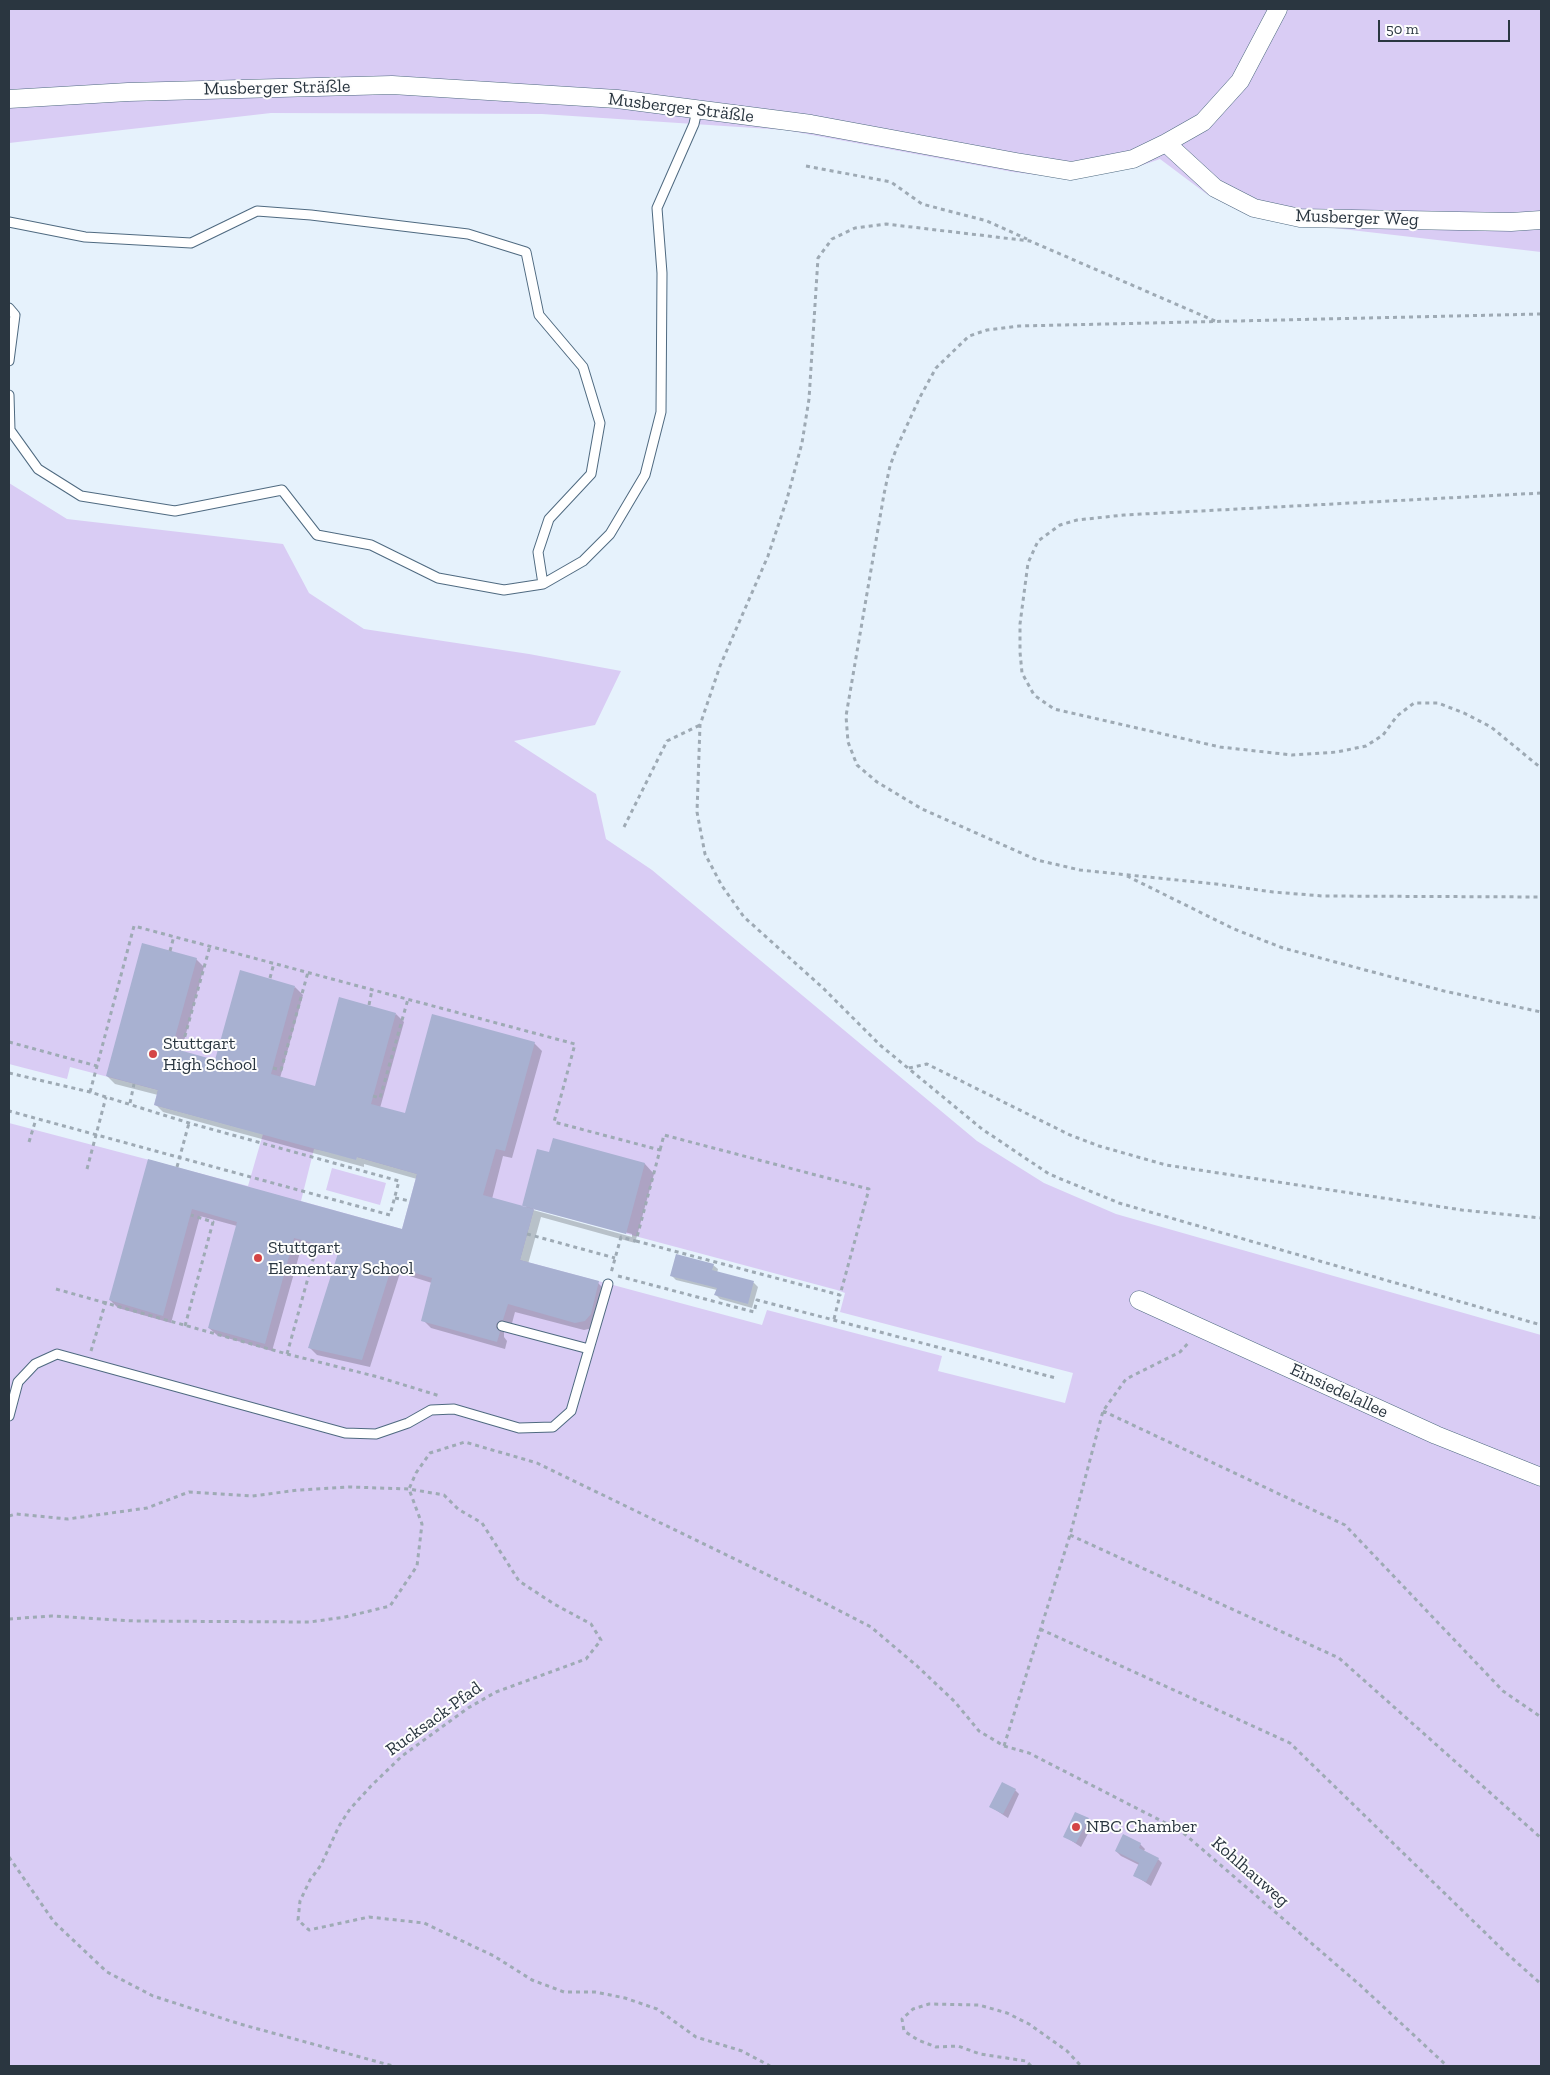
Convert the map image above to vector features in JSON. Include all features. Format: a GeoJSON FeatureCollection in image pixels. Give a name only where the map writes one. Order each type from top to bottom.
{"type":"FeatureCollection","features":[{"type":"Feature","properties":{"kind":"street","name":"Musberger Sträßle"},"geometry":{"type":"LineString","coordinates":[[9,99],[128,92],[392,85],[616,99],[811,124],[1016,162],[1071,170],[1133,159],[1202,122],[1240,81],[1278,9]]}},
{"type":"Feature","properties":{"kind":"street","name":"Musberger Weg"},"geometry":{"type":"LineString","coordinates":[[1166,143],[1215,188],[1254,208],[1300,218],[1511,222],[1541,220]]}},
{"type":"Feature","properties":{"kind":"street","name":"Einsiedelallee"},"geometry":{"type":"LineString","coordinates":[[1140,1300],[1436,1435],[1541,1477]]}},
{"type":"Feature","properties":{"kind":"lane"},"geometry":{"type":"LineString","coordinates":[[9,396],[10,430],[38,469],[81,496],[175,511],[282,490],[318,535],[371,545],[438,578],[504,590],[543,584],[583,561],[610,534],[645,475],[661,412],[662,273],[657,208],[694,124],[697,110]]}},
{"type":"Feature","properties":{"kind":"lane"},"geometry":{"type":"LineString","coordinates":[[9,222],[85,237],[191,243],[257,211],[311,215],[468,234],[526,252],[539,315],[583,367],[600,423],[591,474],[549,518],[538,552],[543,584]]}},
{"type":"Feature","properties":{"kind":"lane"},"geometry":{"type":"LineString","coordinates":[[9,308],[15,315],[9,361]]}},
{"type":"Feature","properties":{"kind":"lane"},"geometry":{"type":"LineString","coordinates":[[9,1416],[18,1382],[35,1364],[57,1354],[345,1432],[376,1434],[408,1423],[431,1410],[454,1409],[519,1428],[553,1427],[571,1411],[608,1284]]}},
{"type":"Feature","properties":{"kind":"lane"},"geometry":{"type":"LineString","coordinates":[[502,1326],[589,1349]]}},
{"type":"Feature","properties":{"kind":"path"},"geometry":{"type":"LineString","coordinates":[[806,166],[891,182],[922,204],[986,220],[1215,321]]}},
{"type":"Feature","properties":{"kind":"path"},"geometry":{"type":"LineString","coordinates":[[1030,241],[886,224],[854,228],[832,239],[818,258],[809,400],[802,443],[787,499],[768,556],[720,666],[700,725],[697,812],[704,854],[722,886],[744,917],[823,988],[880,1045],[982,1129],[1049,1174],[1119,1203],[1541,1325]]}},
{"type":"Feature","properties":{"kind":"path"},"geometry":{"type":"LineString","coordinates":[[1541,314],[1019,326],[988,330],[969,336],[936,368],[920,397],[890,466],[846,716],[848,742],[857,765],[877,782],[922,809],[984,839],[1036,860],[1080,870],[1323,896],[1541,897]]}},
{"type":"Feature","properties":{"kind":"path"},"geometry":{"type":"LineString","coordinates":[[1541,493],[1134,514],[1077,520],[1060,525],[1038,542],[1028,563],[1020,624],[1022,672],[1034,694],[1054,709],[1220,747],[1292,755],[1337,752],[1366,746],[1383,734],[1397,716],[1414,703],[1438,703],[1464,713],[1491,727],[1541,768]]}},
{"type":"Feature","properties":{"kind":"path"},"geometry":{"type":"LineString","coordinates":[[624,827],[667,741],[700,725]]}},
{"type":"Feature","properties":{"kind":"path"},"geometry":{"type":"LineString","coordinates":[[1124,875],[1234,929],[1284,948],[1444,990],[1541,1012]]}},
{"type":"Feature","properties":{"kind":"path"},"geometry":{"type":"LineString","coordinates":[[90,1092],[134,926],[575,1044],[554,1122],[660,1150]]}},
{"type":"Feature","properties":{"kind":"path"},"geometry":{"type":"LineString","coordinates":[[170,951],[174,936]]}},
{"type":"Feature","properties":{"kind":"path"},"geometry":{"type":"LineString","coordinates":[[174,1040],[183,1043],[210,946]]}},
{"type":"Feature","properties":{"kind":"path"},"geometry":{"type":"LineString","coordinates":[[270,978],[274,963]]}},
{"type":"Feature","properties":{"kind":"path"},"geometry":{"type":"LineString","coordinates":[[273,1068],[281,1070],[308,972]]}},
{"type":"Feature","properties":{"kind":"path"},"geometry":{"type":"LineString","coordinates":[[369,1005],[372,990]]}},
{"type":"Feature","properties":{"kind":"path"},"geometry":{"type":"LineString","coordinates":[[373,1096],[380,1098],[408,999]]}},
{"type":"Feature","properties":{"kind":"path"},"geometry":{"type":"LineString","coordinates":[[9,1042],[97,1066]]}},
{"type":"Feature","properties":{"kind":"path"},"geometry":{"type":"LineString","coordinates":[[908,1068],[927,1064],[1070,1134],[1099,1146],[1166,1164],[1462,1210],[1541,1218]]}},
{"type":"Feature","properties":{"kind":"path"},"geometry":{"type":"LineString","coordinates":[[9,1073],[130,1103],[189,1123],[399,1181],[390,1215],[9,1111]]}},
{"type":"Feature","properties":{"kind":"path"},"geometry":{"type":"LineString","coordinates":[[130,1103],[134,1084]]}},
{"type":"Feature","properties":{"kind":"path"},"geometry":{"type":"LineString","coordinates":[[87,1170],[106,1097]]}},
{"type":"Feature","properties":{"kind":"path"},"geometry":{"type":"LineString","coordinates":[[30,1142],[36,1119]]}},
{"type":"Feature","properties":{"kind":"path"},"geometry":{"type":"LineString","coordinates":[[177,1167],[189,1123]]}},
{"type":"Feature","properties":{"kind":"path"},"geometry":{"type":"LineString","coordinates":[[636,1241],[664,1135],[869,1189],[834,1319]]}},
{"type":"Feature","properties":{"kind":"path"},"geometry":{"type":"LineString","coordinates":[[395,1198],[410,1201]]}},
{"type":"Feature","properties":{"kind":"path"},"geometry":{"type":"LineString","coordinates":[[185,1326],[213,1222],[191,1215]]}},
{"type":"Feature","properties":{"kind":"path"},"geometry":{"type":"LineString","coordinates":[[527,1234],[615,1258]]}},
{"type":"Feature","properties":{"kind":"path"},"geometry":{"type":"LineString","coordinates":[[608,1284],[621,1236],[840,1295]]}},
{"type":"Feature","properties":{"kind":"path"},"geometry":{"type":"LineString","coordinates":[[286,1354],[316,1248],[293,1242]]}},
{"type":"Feature","properties":{"kind":"path"},"geometry":{"type":"LineString","coordinates":[[610,1274],[754,1312],[758,1300],[1056,1378]]}},
{"type":"Feature","properties":{"kind":"path"},"geometry":{"type":"LineString","coordinates":[[56,1288],[185,1326],[378,1377],[444,1397]]}},
{"type":"Feature","properties":{"kind":"path"},"geometry":{"type":"LineString","coordinates":[[84,1352],[90,1354],[106,1302]]}},
{"type":"Feature","properties":{"kind":"path"},"geometry":{"type":"LineString","coordinates":[[1004,1746],[1070,1535],[1104,1411],[1126,1379],[1180,1352],[1201,1328]]}},
{"type":"Feature","properties":{"kind":"path"},"geometry":{"type":"LineString","coordinates":[[1104,1411],[1345,1525],[1503,1692],[1541,1717]]}},
{"type":"Feature","properties":{"kind":"path","name":"Kohlhauweg"},"geometry":{"type":"LineString","coordinates":[[409,1489],[416,1473],[430,1453],[465,1442],[537,1463],[805,1592],[871,1627],[917,1666],[948,1696],[979,1731],[1004,1746],[1029,1753],[1180,1831],[1360,1985],[1447,2066]]}},
{"type":"Feature","properties":{"kind":"path","name":"Rucksack-Pfad"},"geometry":{"type":"LineString","coordinates":[[9,1516],[16,1514],[68,1519],[147,1508],[189,1492],[252,1496],[299,1490],[350,1487],[409,1489],[444,1495],[458,1509],[482,1523],[519,1581],[554,1604],[591,1624],[601,1640],[586,1659],[496,1692],[468,1708],[402,1756],[350,1809],[339,1826],[321,1865],[310,1880],[300,1901],[298,1920],[308,1930],[369,1917],[424,1923],[494,1956],[532,1980],[564,1992],[595,1992],[625,1998],[657,2009],[696,2037],[742,2051],[770,2066]]}},
{"type":"Feature","properties":{"kind":"path"},"geometry":{"type":"LineString","coordinates":[[9,1619],[51,1616],[134,1621],[310,1622],[345,1617],[390,1606],[417,1566],[422,1524],[409,1489]]}},
{"type":"Feature","properties":{"kind":"path"},"geometry":{"type":"LineString","coordinates":[[1070,1535],[1339,1658],[1541,1838]]}},
{"type":"Feature","properties":{"kind":"path"},"geometry":{"type":"LineString","coordinates":[[1040,1628],[1290,1743],[1504,1951],[1541,1984]]}},
{"type":"Feature","properties":{"kind":"path"},"geometry":{"type":"LineString","coordinates":[[9,1857],[54,1922],[106,1972],[153,1996],[240,2024],[393,2066]]}},
{"type":"Feature","properties":{"kind":"path"},"geometry":{"type":"LineString","coordinates":[[1031,2066],[1026,2062],[980,2054],[958,2046],[936,2047],[904,2032],[902,2019],[913,2010],[929,2004],[978,2005],[1007,2013],[1028,2024],[1068,2051],[1081,2066]]}},
{"type":"Feature","properties":{"kind":"shaded area"},"geometry":{"type":"Polygon","coordinates":[[[9,9],[1541,9],[1541,252],[1251,217],[1208,195],[1160,159],[1134,168],[1071,179],[1013,172],[785,130],[542,114],[271,113],[9,143],[9,9]]]}},
{"type":"Feature","properties":{"kind":"shaded area"},"geometry":{"type":"Polygon","coordinates":[[[9,483],[67,519],[283,544],[309,593],[364,629],[529,654],[621,671],[595,725],[514,741],[596,794],[606,839],[652,870],[977,1141],[1044,1183],[1116,1214],[1541,1335],[1541,2066],[9,2066],[9,1123],[248,1186],[263,1134],[154,1105],[158,1090],[70,1067],[67,1079],[9,1064],[9,483]],[[314,1149],[301,1201],[402,1229],[417,1174],[357,1157],[314,1149]],[[534,1209],[520,1260],[762,1325],[767,1310],[942,1356],[938,1371],[1065,1403],[1073,1373],[840,1312],[845,1293],[837,1290],[534,1209]]]}},
{"type":"Feature","properties":{"kind":"shaded area"},"geometry":{"type":"Polygon","coordinates":[[[332,1168],[386,1183],[380,1205],[326,1190],[332,1168]]]}},
{"type":"Feature","properties":{"kind":"building"},"geometry":{"type":"Polygon","coordinates":[[[142,943],[197,958],[172,1048],[215,1060],[240,970],[295,986],[271,1074],[315,1086],[339,997],[396,1013],[371,1104],[405,1113],[432,1014],[535,1042],[505,1151],[496,1149],[483,1195],[534,1209],[520,1260],[599,1281],[591,1314],[585,1321],[575,1323],[508,1304],[503,1320],[496,1324],[496,1328],[500,1332],[497,1342],[421,1321],[432,1278],[392,1266],[362,1360],[308,1348],[339,1250],[294,1238],[265,1344],[208,1328],[237,1222],[192,1209],[163,1316],[109,1300],[148,1159],[402,1229],[417,1174],[357,1157],[356,1160],[154,1105],[158,1090],[106,1076],[142,943]]]}},
{"type":"Feature","properties":{"kind":"building"},"geometry":{"type":"Polygon","coordinates":[[[553,1138],[645,1163],[626,1234],[522,1206],[537,1149],[549,1152],[553,1138]]]}},
{"type":"Feature","properties":{"kind":"building"},"geometry":{"type":"Polygon","coordinates":[[[676,1254],[714,1264],[712,1270],[754,1281],[748,1304],[714,1295],[717,1288],[670,1276],[676,1254]]]}},
{"type":"Feature","properties":{"kind":"building"},"geometry":{"type":"Polygon","coordinates":[[[1002,1782],[1016,1789],[1003,1814],[989,1807],[1002,1782]]]}},
{"type":"Feature","properties":{"kind":"building","name":"NBC Chamber"},"geometry":{"type":"Polygon","coordinates":[[[1075,1812],[1089,1818],[1076,1843],[1063,1837],[1075,1812]]]}},
{"type":"Feature","properties":{"kind":"building"},"geometry":{"type":"Polygon","coordinates":[[[1123,1834],[1141,1843],[1139,1848],[1159,1858],[1146,1882],[1133,1876],[1139,1863],[1115,1851],[1123,1834]]]}},
{"type":"Feature","properties":{"kind":"place","name":"Stuttgart High School"},"geometry":{"type":"Point","coordinates":[153,1054]}},
{"type":"Feature","properties":{"kind":"place","name":"Stuttgart Elementary School"},"geometry":{"type":"Point","coordinates":[258,1258]}},
{"type":"Feature","properties":{"kind":"place","name":"NBC Chamber"},"geometry":{"type":"Point","coordinates":[1076,1827]}}]}
